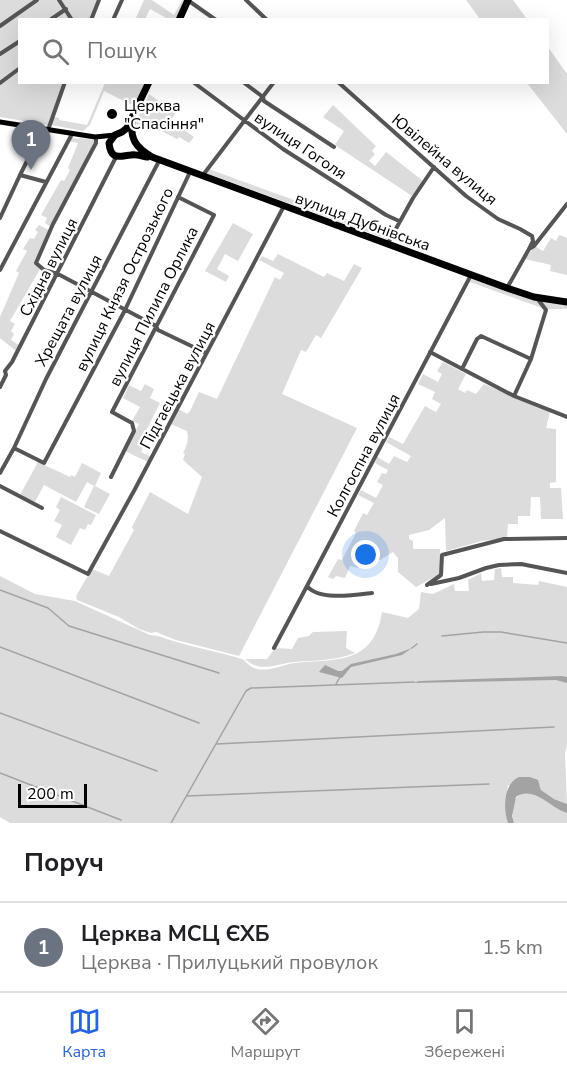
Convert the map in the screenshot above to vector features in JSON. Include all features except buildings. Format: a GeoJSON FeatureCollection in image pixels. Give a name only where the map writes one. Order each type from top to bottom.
{"type":"FeatureCollection","features":[{"type":"Feature","properties":{"kind":"highway"},"geometry":{"type":"LineString","coordinates":[[180,18],[188,0]]}},
{"type":"Feature","properties":{"kind":"highway"},"geometry":{"type":"LineString","coordinates":[[148,84],[132,119],[111,139],[110,147],[116,156],[121,158],[130,155],[156,159]]}},
{"type":"Feature","properties":{"kind":"highway"},"geometry":{"type":"LineString","coordinates":[[130,155],[133,141],[132,119]]}},
{"type":"Feature","properties":{"kind":"highway"},"geometry":{"type":"LineString","coordinates":[[118,134],[133,141],[156,159]]}},
{"type":"Feature","properties":{"kind":"highway","name":"вулиця Дубнівська"},"geometry":{"type":"LineString","coordinates":[[156,159],[507,288],[537,297],[567,302]]}},
{"type":"Feature","properties":{"kind":"main road"},"geometry":{"type":"LineString","coordinates":[[0,122],[96,137],[118,134]]}},
{"type":"Feature","properties":{"kind":"main road"},"geometry":{"type":"LineString","coordinates":[[96,137],[110,147]]}},
{"type":"Feature","properties":{"kind":"street"},"geometry":{"type":"LineString","coordinates":[[0,26],[37,0]]}},
{"type":"Feature","properties":{"kind":"street"},"geometry":{"type":"LineString","coordinates":[[59,0],[71,18]]}},
{"type":"Feature","properties":{"kind":"street"},"geometry":{"type":"LineString","coordinates":[[92,18],[99,0]]}},
{"type":"Feature","properties":{"kind":"street"},"geometry":{"type":"LineString","coordinates":[[114,18],[122,0]]}},
{"type":"Feature","properties":{"kind":"street"},"geometry":{"type":"LineString","coordinates":[[188,0],[213,18]]}},
{"type":"Feature","properties":{"kind":"street"},"geometry":{"type":"LineString","coordinates":[[246,0],[265,18]]}},
{"type":"Feature","properties":{"kind":"street"},"geometry":{"type":"LineString","coordinates":[[53,18],[66,9]]}},
{"type":"Feature","properties":{"kind":"street"},"geometry":{"type":"LineString","coordinates":[[0,54],[18,41]]}},
{"type":"Feature","properties":{"kind":"street"},"geometry":{"type":"LineString","coordinates":[[0,83],[18,70]]}},
{"type":"Feature","properties":{"kind":"street"},"geometry":{"type":"LineString","coordinates":[[0,218],[45,129],[64,84]]}},
{"type":"Feature","properties":{"kind":"street","name":"вулиця Гоголя"},"geometry":{"type":"LineString","coordinates":[[196,84],[244,121],[335,183],[386,215],[399,220]]}},
{"type":"Feature","properties":{"kind":"street"},"geometry":{"type":"LineString","coordinates":[[246,84],[263,97],[264,101],[334,147]]}},
{"type":"Feature","properties":{"kind":"street"},"geometry":{"type":"LineString","coordinates":[[203,175],[273,84]]}},
{"type":"Feature","properties":{"kind":"street","name":"Ювілейна вулиця"},"geometry":{"type":"LineString","coordinates":[[340,84],[466,195],[498,219],[532,236],[529,249]]}},
{"type":"Feature","properties":{"kind":"street"},"geometry":{"type":"LineString","coordinates":[[0,270],[72,134]]}},
{"type":"Feature","properties":{"kind":"street"},"geometry":{"type":"LineString","coordinates":[[96,137],[96,143],[35,261],[44,270],[58,274],[156,326],[158,330],[206,353]]}},
{"type":"Feature","properties":{"kind":"street","name":"Східна вулиця"},"geometry":{"type":"LineString","coordinates":[[0,387],[6,375],[3,371],[12,362],[116,156]]}},
{"type":"Feature","properties":{"kind":"street","name":"Хрещата вулиця"},"geometry":{"type":"LineString","coordinates":[[0,473],[92,292],[156,159]]}},
{"type":"Feature","properties":{"kind":"street"},"geometry":{"type":"LineString","coordinates":[[388,244],[399,220],[434,166]]}},
{"type":"Feature","properties":{"kind":"street","name":"вулиця Князя Острозького"},"geometry":{"type":"LineString","coordinates":[[14,448],[44,463],[125,310],[191,171]]}},
{"type":"Feature","properties":{"kind":"street"},"geometry":{"type":"LineString","coordinates":[[21,175],[46,182]]}},
{"type":"Feature","properties":{"kind":"street","name":"вулиця Пилипа Орлика"},"geometry":{"type":"LineString","coordinates":[[111,477],[134,431],[132,423],[112,412],[214,215],[178,197]]}},
{"type":"Feature","properties":{"kind":"street"},"geometry":{"type":"LineString","coordinates":[[507,288],[529,249],[534,246],[567,204]]}},
{"type":"Feature","properties":{"kind":"street","name":"Підгаєцька вулиця"},"geometry":{"type":"LineString","coordinates":[[0,531],[88,574],[284,206]]}},
{"type":"Feature","properties":{"kind":"street","name":"Колгоспна вулиця"},"geometry":{"type":"LineString","coordinates":[[274,648],[471,275]]}},
{"type":"Feature","properties":{"kind":"street"},"geometry":{"type":"LineString","coordinates":[[514,396],[531,359],[546,310],[537,297]]}},
{"type":"Feature","properties":{"kind":"street"},"geometry":{"type":"LineString","coordinates":[[462,369],[477,339],[481,336],[531,359]]}},
{"type":"Feature","properties":{"kind":"street"},"geometry":{"type":"LineString","coordinates":[[430,352],[514,396],[567,417]]}},
{"type":"Feature","properties":{"kind":"street"},"geometry":{"type":"LineString","coordinates":[[0,486],[42,508]]}},
{"type":"Feature","properties":{"kind":"street"},"geometry":{"type":"LineString","coordinates":[[567,538],[504,539],[442,555],[441,575],[427,585],[459,578],[499,565],[521,564],[567,573]]}},
{"type":"Feature","properties":{"kind":"street"},"geometry":{"type":"LineString","coordinates":[[307,586],[314,591],[330,595],[372,593]]}},
{"type":"Feature","properties":{"kind":"shaded area"},"geometry":{"type":"Polygon","coordinates":[[[0,0],[98,0],[90,18],[18,18],[18,84],[63,84],[48,125],[0,117],[0,0]]]}},
{"type":"Feature","properties":{"kind":"shaded area"},"geometry":{"type":"Polygon","coordinates":[[[144,0],[152,0],[174,15],[182,0],[186,0],[177,18],[166,18],[150,9],[146,18],[136,18],[144,0]]]}},
{"type":"Feature","properties":{"kind":"shaded area"},"geometry":{"type":"Polygon","coordinates":[[[466,0],[513,0],[526,18],[479,18],[466,0]]]}},
{"type":"Feature","properties":{"kind":"shaded area"},"geometry":{"type":"Polygon","coordinates":[[[549,48],[567,74],[567,134],[528,84],[549,84],[549,48]]]}},
{"type":"Feature","properties":{"kind":"shaded area"},"geometry":{"type":"Polygon","coordinates":[[[105,84],[147,84],[136,107],[104,91],[90,125],[83,131],[51,125],[54,117],[87,125],[105,84]]]}},
{"type":"Feature","properties":{"kind":"shaded area"},"geometry":{"type":"Polygon","coordinates":[[[149,94],[176,113],[171,120],[194,137],[189,143],[148,124],[145,129],[135,123],[149,94]]]}},
{"type":"Feature","properties":{"kind":"shaded area"},"geometry":{"type":"Polygon","coordinates":[[[333,105],[376,146],[372,151],[375,154],[369,161],[375,166],[386,152],[423,181],[412,196],[335,145],[344,131],[323,117],[333,105]]]}},
{"type":"Feature","properties":{"kind":"shaded area"},"geometry":{"type":"Polygon","coordinates":[[[71,137],[96,140],[51,227],[45,223],[47,218],[41,215],[61,180],[64,181],[70,170],[68,168],[78,143],[68,141],[71,137]]]}},
{"type":"Feature","properties":{"kind":"shaded area"},"geometry":{"type":"Polygon","coordinates":[[[209,169],[390,235],[387,239],[206,173],[209,169]]]}},
{"type":"Feature","properties":{"kind":"shaded area"},"geometry":{"type":"Polygon","coordinates":[[[233,223],[253,234],[238,261],[225,254],[217,269],[229,276],[226,282],[205,271],[233,223]]]}},
{"type":"Feature","properties":{"kind":"shaded area"},"geometry":{"type":"Polygon","coordinates":[[[39,225],[49,230],[35,261],[40,269],[10,321],[15,324],[11,331],[14,334],[11,340],[19,345],[16,351],[0,338],[0,317],[19,273],[16,271],[27,251],[23,249],[30,238],[34,239],[38,232],[35,230],[39,225]]]}},
{"type":"Feature","properties":{"kind":"shaded area"},"geometry":{"type":"Polygon","coordinates":[[[559,235],[567,238],[567,275],[550,271],[551,265],[525,259],[535,246],[543,251],[551,238],[556,241],[559,235]]]}},
{"type":"Feature","properties":{"kind":"shaded area"},"geometry":{"type":"Polygon","coordinates":[[[278,254],[324,277],[327,273],[344,281],[354,264],[362,268],[321,338],[316,335],[306,352],[301,350],[282,394],[357,428],[239,656],[139,629],[119,617],[77,600],[76,596],[92,569],[109,576],[134,530],[132,527],[150,492],[188,514],[202,477],[183,460],[188,440],[187,431],[171,424],[178,409],[187,414],[190,411],[199,392],[217,399],[275,277],[280,280],[284,273],[259,260],[262,256],[273,261],[278,254]]]}},
{"type":"Feature","properties":{"kind":"shaded area"},"geometry":{"type":"Polygon","coordinates":[[[472,278],[567,304],[567,309],[545,309],[470,282],[472,278]]]}},
{"type":"Feature","properties":{"kind":"shaded area"},"geometry":{"type":"Polygon","coordinates":[[[443,362],[466,374],[458,389],[465,393],[467,390],[476,394],[484,384],[550,412],[546,428],[556,429],[556,482],[550,483],[550,488],[561,488],[563,519],[541,519],[540,497],[531,497],[530,516],[518,516],[518,524],[508,524],[507,538],[482,541],[446,551],[445,518],[429,530],[409,535],[409,539],[413,541],[413,549],[440,549],[440,574],[416,587],[398,572],[398,558],[393,552],[380,560],[370,559],[358,568],[350,566],[345,578],[328,577],[338,559],[342,560],[363,513],[367,515],[374,503],[358,495],[361,490],[376,498],[383,485],[377,482],[382,473],[386,474],[388,470],[375,463],[377,457],[389,464],[394,456],[407,462],[411,456],[386,442],[389,437],[403,444],[425,406],[436,412],[441,404],[432,399],[435,392],[418,384],[423,374],[438,382],[442,374],[437,371],[443,362]]]}},
{"type":"Feature","properties":{"kind":"shaded area"},"geometry":{"type":"Polygon","coordinates":[[[145,384],[154,389],[150,398],[160,403],[142,439],[146,441],[141,452],[151,457],[148,462],[125,451],[139,424],[132,421],[140,407],[123,398],[129,385],[141,391],[145,384]]]}},
{"type":"Feature","properties":{"kind":"shaded area"},"geometry":{"type":"Polygon","coordinates":[[[38,462],[70,477],[71,475],[75,477],[82,463],[101,473],[95,486],[110,494],[99,514],[84,507],[94,486],[87,482],[76,502],[44,485],[35,502],[20,495],[38,462]]]}},
{"type":"Feature","properties":{"kind":"shaded area"},"geometry":{"type":"Polygon","coordinates":[[[61,497],[96,515],[91,525],[88,524],[85,530],[80,528],[71,545],[56,537],[62,525],[54,521],[60,510],[56,507],[61,497]]]}},
{"type":"Feature","properties":{"kind":"shaded area"},"geometry":{"type":"Polygon","coordinates":[[[501,568],[502,577],[513,577],[513,583],[538,585],[539,581],[567,587],[567,745],[565,753],[567,804],[541,790],[540,785],[508,785],[505,805],[508,823],[10,823],[0,817],[0,576],[35,594],[75,601],[150,635],[241,659],[252,667],[264,670],[294,663],[351,656],[371,642],[378,629],[382,612],[408,618],[419,609],[421,592],[433,594],[454,584],[455,591],[469,591],[468,580],[481,573],[482,581],[494,580],[495,569],[501,568]]]}},
{"type":"Feature","properties":{"kind":"shaded area"},"geometry":{"type":"Polygon","coordinates":[[[347,631],[346,648],[355,653],[348,656],[266,667],[255,666],[245,659],[267,659],[275,648],[292,649],[298,638],[309,636],[313,632],[347,631]]]}},
{"type":"Feature","properties":{"kind":"shaded area"},"geometry":{"type":"Polygon","coordinates":[[[412,648],[402,655],[351,667],[342,678],[319,672],[325,665],[342,671],[351,664],[412,648]]]}},
{"type":"Feature","properties":{"kind":"shaded area"},"geometry":{"type":"Polygon","coordinates":[[[567,677],[567,683],[556,680],[413,683],[419,681],[567,677]]]}},
{"type":"Feature","properties":{"kind":"shaded area"},"geometry":{"type":"Polygon","coordinates":[[[519,777],[538,780],[541,790],[567,804],[567,813],[536,795],[523,794],[516,797],[512,816],[514,823],[508,823],[505,811],[507,791],[514,780],[519,777]]]}},
{"type":"Feature","properties":{"kind":"shaded area"},"geometry":{"type":"Polygon","coordinates":[[[525,792],[567,810],[567,823],[514,823],[513,804],[517,797],[525,792]]]}},
{"type":"Feature","properties":{"kind":"waterway"},"geometry":{"type":"LineString","coordinates":[[0,590],[48,608],[69,626],[219,673]]}},
{"type":"Feature","properties":{"kind":"waterway"},"geometry":{"type":"LineString","coordinates":[[442,636],[501,632],[567,643]]}},
{"type":"Feature","properties":{"kind":"waterway"},"geometry":{"type":"LineString","coordinates":[[412,648],[417,644]]}},
{"type":"Feature","properties":{"kind":"waterway"},"geometry":{"type":"LineString","coordinates":[[0,647],[199,723]]}},
{"type":"Feature","properties":{"kind":"waterway"},"geometry":{"type":"LineString","coordinates":[[336,684],[340,677]]}},
{"type":"Feature","properties":{"kind":"waterway"},"geometry":{"type":"LineString","coordinates":[[171,823],[246,691],[251,688],[414,682]]}},
{"type":"Feature","properties":{"kind":"waterway"},"geometry":{"type":"LineString","coordinates":[[0,713],[157,771]]}},
{"type":"Feature","properties":{"kind":"waterway"},"geometry":{"type":"LineString","coordinates":[[217,744],[554,727]]}},
{"type":"Feature","properties":{"kind":"waterway"},"geometry":{"type":"LineString","coordinates":[[0,773],[121,820]]}},
{"type":"Feature","properties":{"kind":"waterway"},"geometry":{"type":"LineString","coordinates":[[187,796],[489,784]]}},
{"type":"Feature","properties":{"kind":"place","name":"Церква \"Спасіння\""},"geometry":{"type":"Point","coordinates":[112,114]}},
{"type":"Feature","properties":{"kind":"place","name":"Церква МСЦ ЄХБ"},"geometry":{"type":"Point","coordinates":[31,170]}}]}
